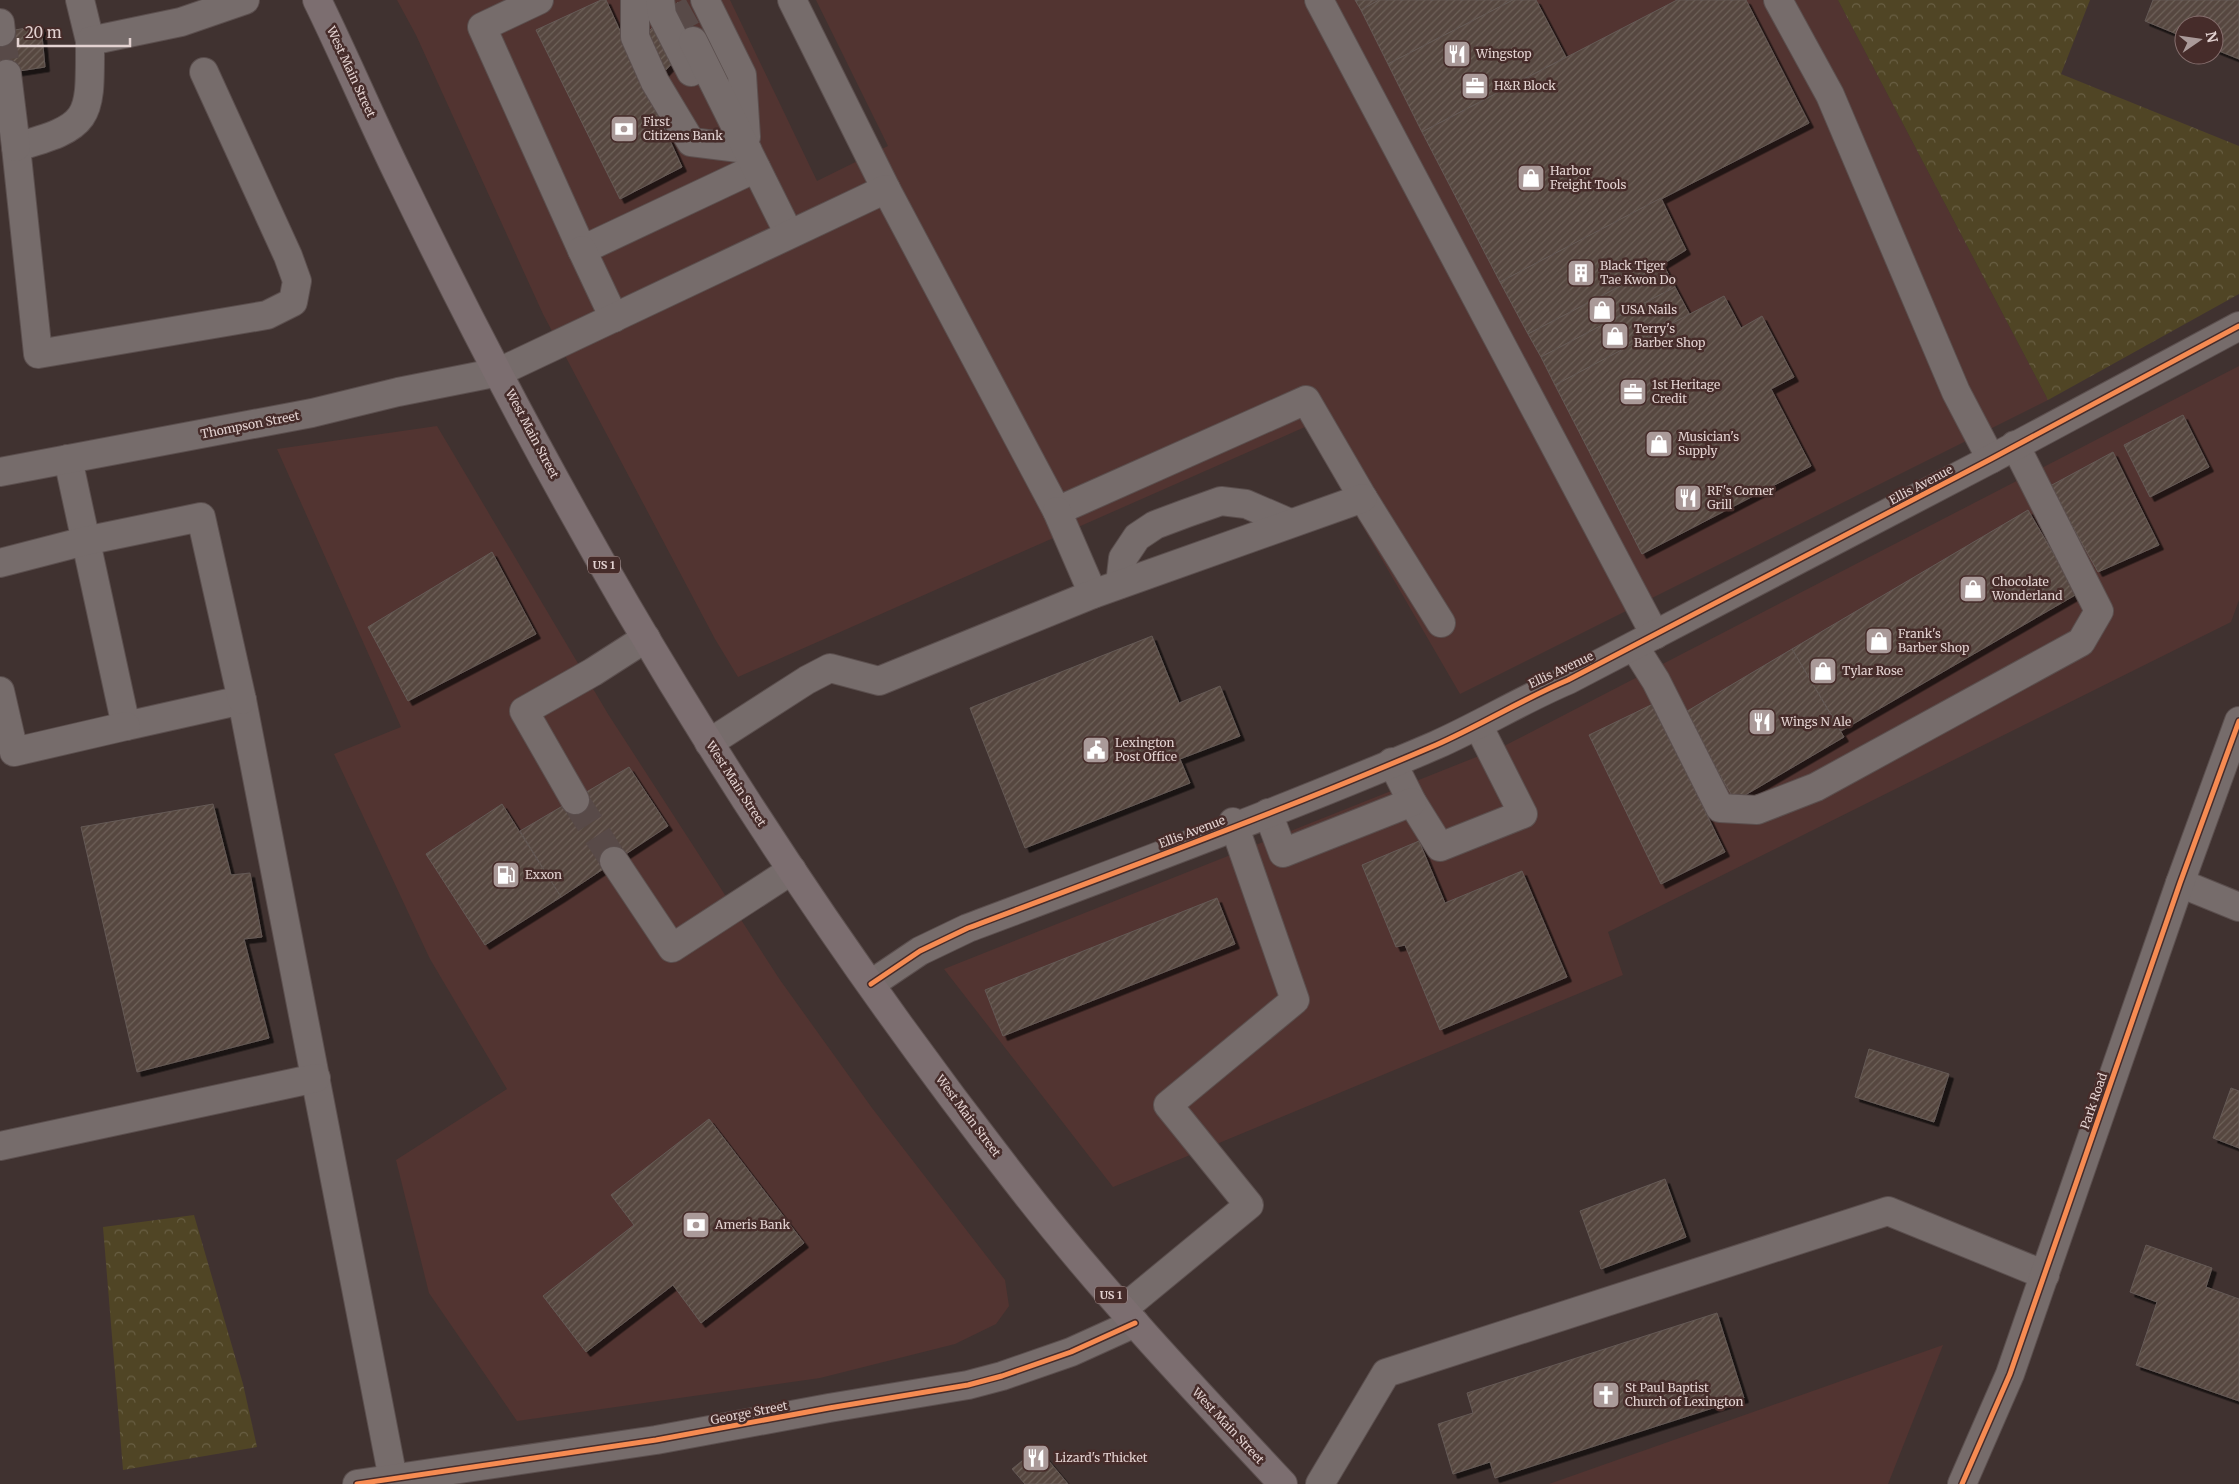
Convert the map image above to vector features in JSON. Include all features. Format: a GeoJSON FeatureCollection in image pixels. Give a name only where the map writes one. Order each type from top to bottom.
{"type":"FeatureCollection","features":[{"type":"Feature","properties":{"kind":"main road","name":"West Main Street"},"geometry":{"type":"LineString","coordinates":[[317,0],[400,178],[550,469],[646,638],[709,743],[792,870],[871,984],[1019,1184],[1129,1316],[1283,1484]]}},
{"type":"Feature","properties":{"kind":"street"},"geometry":{"type":"LineString","coordinates":[[16,148],[63,132],[76,124],[84,113],[90,78],[90,41],[80,0]]}},
{"type":"Feature","properties":{"kind":"street"},"geometry":{"type":"LineString","coordinates":[[90,41],[181,22],[245,0]]}},
{"type":"Feature","properties":{"kind":"street"},"geometry":{"type":"LineString","coordinates":[[539,0],[482,26],[614,318]]}},
{"type":"Feature","properties":{"kind":"street"},"geometry":{"type":"LineString","coordinates":[[635,0],[635,37],[655,82],[691,142],[752,158]]}},
{"type":"Feature","properties":{"kind":"street"},"geometry":{"type":"LineString","coordinates":[[706,0],[742,75],[752,158]]}},
{"type":"Feature","properties":{"kind":"street"},"geometry":{"type":"LineString","coordinates":[[792,0],[886,189],[1057,511],[1093,594]]}},
{"type":"Feature","properties":{"kind":"street"},"geometry":{"type":"LineString","coordinates":[[1319,0],[1644,640],[1656,681],[1720,808],[1756,810],[1816,786],[2081,642],[2099,611],[2015,445]]}},
{"type":"Feature","properties":{"kind":"street"},"geometry":{"type":"LineString","coordinates":[[1778,0],[1830,96],[1956,392],[1991,459]]}},
{"type":"Feature","properties":{"kind":"street"},"geometry":{"type":"LineString","coordinates":[[664,1],[662,15],[720,126],[752,158]]}},
{"type":"Feature","properties":{"kind":"street"},"geometry":{"type":"LineString","coordinates":[[693,41],[789,234]]}},
{"type":"Feature","properties":{"kind":"street"},"geometry":{"type":"LineString","coordinates":[[7,74],[38,354],[267,315],[293,302],[297,282],[288,256],[204,72]]}},
{"type":"Feature","properties":{"kind":"street"},"geometry":{"type":"LineString","coordinates":[[582,250],[752,158]]}},
{"type":"Feature","properties":{"kind":"street","name":"Thompson Street"},"geometry":{"type":"LineString","coordinates":[[0,472],[312,413],[398,392],[499,372],[886,189]]}},
{"type":"Feature","properties":{"kind":"street","name":"Ellis Avenue"},"geometry":{"type":"LineString","coordinates":[[871,984],[920,951],[968,928],[1233,824],[1268,813],[1478,725],[1532,695],[1568,680],[1991,459],[2239,326]]}},
{"type":"Feature","properties":{"kind":"street"},"geometry":{"type":"LineString","coordinates":[[1057,511],[1306,400],[1363,498],[1441,623]]}},
{"type":"Feature","properties":{"kind":"street"},"geometry":{"type":"LineString","coordinates":[[68,459],[126,726]]}},
{"type":"Feature","properties":{"kind":"street"},"geometry":{"type":"LineString","coordinates":[[709,743],[807,680],[830,668],[879,681],[1093,594],[1363,498]]}},
{"type":"Feature","properties":{"kind":"street"},"geometry":{"type":"LineString","coordinates":[[1120,584],[1123,558],[1137,537],[1155,525],[1187,513],[1221,501],[1246,504],[1290,523]]}},
{"type":"Feature","properties":{"kind":"street"},"geometry":{"type":"LineString","coordinates":[[0,563],[85,541],[201,517],[242,700],[393,1479]]}},
{"type":"Feature","properties":{"kind":"street"},"geometry":{"type":"LineString","coordinates":[[575,800],[524,711],[593,672],[646,638]]}},
{"type":"Feature","properties":{"kind":"street"},"geometry":{"type":"LineString","coordinates":[[0,691],[14,752],[242,700]]}},
{"type":"Feature","properties":{"kind":"street","name":"Park Road"},"geometry":{"type":"LineString","coordinates":[[1962,1484],[2010,1374],[2180,883],[2239,722]]}},
{"type":"Feature","properties":{"kind":"street"},"geometry":{"type":"LineString","coordinates":[[1392,762],[1412,802],[1440,846],[1523,814],[1478,725]]}},
{"type":"Feature","properties":{"kind":"street"},"geometry":{"type":"LineString","coordinates":[[1268,813],[1283,853],[1412,802]]}},
{"type":"Feature","properties":{"kind":"street","name":"George Street"},"geometry":{"type":"LineString","coordinates":[[357,1484],[656,1440],[968,1385],[1002,1376],[1071,1352],[1129,1316],[1249,1205],[1168,1105],[1295,1000],[1233,824]]}},
{"type":"Feature","properties":{"kind":"street"},"geometry":{"type":"LineString","coordinates":[[614,861],[672,948],[792,870]]}},
{"type":"Feature","properties":{"kind":"street"},"geometry":{"type":"LineString","coordinates":[[2180,883],[2239,907]]}},
{"type":"Feature","properties":{"kind":"street"},"geometry":{"type":"LineString","coordinates":[[0,1146],[316,1078]]}},
{"type":"Feature","properties":{"kind":"street"},"geometry":{"type":"LineString","coordinates":[[1320,1484],[1386,1373],[1888,1211],[2044,1275]]}},
{"type":"Feature","properties":{"kind":"shaded area"},"geometry":{"type":"Polygon","coordinates":[[[397,0],[730,0],[817,181],[888,146],[816,0],[1838,0],[2048,400],[1460,694],[1305,427],[738,677],[715,639],[543,314],[416,35],[397,0]]]}},
{"type":"Feature","properties":{"kind":"shaded area"},"geometry":{"type":"Polygon","coordinates":[[[2239,366],[2239,600],[2231,622],[1608,932],[1623,975],[1113,1187],[944,969],[1504,746],[2239,366]]]}},
{"type":"Feature","properties":{"kind":"shaded area"},"geometry":{"type":"Polygon","coordinates":[[[437,426],[608,714],[780,980],[872,1108],[1005,1280],[1009,1306],[996,1324],[955,1344],[820,1378],[517,1421],[429,1293],[396,1160],[507,1089],[430,959],[334,754],[401,727],[277,449],[437,426]]]}},
{"type":"Feature","properties":{"kind":"shaded area"},"geometry":{"type":"Polygon","coordinates":[[[1943,1345],[1888,1484],[1549,1484],[1943,1345]]]}},
{"type":"Feature","properties":{"kind":"green space"},"geometry":{"type":"Polygon","coordinates":[[[1838,0],[2090,0],[2061,74],[2239,146],[2239,294],[2048,400],[1838,0]]]}},
{"type":"Feature","properties":{"kind":"green space"},"geometry":{"type":"Polygon","coordinates":[[[194,1215],[243,1384],[257,1447],[123,1470],[103,1227],[194,1215]]]}},
{"type":"Feature","properties":{"kind":"building","name":"First Citizens Bank"},"geometry":{"type":"Polygon","coordinates":[[[601,0],[606,0],[682,167],[620,199],[536,30],[601,0]]]}},
{"type":"Feature","properties":{"kind":"building"},"geometry":{"type":"Polygon","coordinates":[[[1355,0],[1379,0],[1361,10],[1355,0]]]}},
{"type":"Feature","properties":{"kind":"building"},"geometry":{"type":"Polygon","coordinates":[[[1379,0],[1513,0],[1388,64],[1361,10],[1379,0]]]}},
{"type":"Feature","properties":{"kind":"building"},"geometry":{"type":"Polygon","coordinates":[[[1513,0],[1536,0],[1566,57],[1422,132],[1388,64],[1513,0]]]}},
{"type":"Feature","properties":{"kind":"building"},"geometry":{"type":"Polygon","coordinates":[[[1677,0],[1746,0],[1809,123],[1500,282],[1422,132],[1677,0]]]}},
{"type":"Feature","properties":{"kind":"building"},"geometry":{"type":"Polygon","coordinates":[[[2153,0],[2239,0],[2239,59],[2224,53],[2224,15],[2174,15],[2174,33],[2145,21],[2153,0]]]}},
{"type":"Feature","properties":{"kind":"building"},"geometry":{"type":"Polygon","coordinates":[[[678,2],[696,37],[655,82],[635,37],[650,30],[678,2]]]}},
{"type":"Feature","properties":{"kind":"building"},"geometry":{"type":"Polygon","coordinates":[[[41,25],[45,67],[0,74],[0,33],[41,25]]]}},
{"type":"Feature","properties":{"kind":"building","name":"Black Tiger Tae Kwon Do"},"geometry":{"type":"Polygon","coordinates":[[[1661,198],[1686,250],[1663,264],[1528,334],[1500,282],[1661,198]]]}},
{"type":"Feature","properties":{"kind":"building","name":"USA Nails"},"geometry":{"type":"Polygon","coordinates":[[[1663,264],[1675,287],[1541,357],[1528,334],[1663,264]]]}},
{"type":"Feature","properties":{"kind":"building","name":"Terry's Barber Shop"},"geometry":{"type":"Polygon","coordinates":[[[1675,287],[1690,315],[1555,385],[1541,357],[1675,287]]]}},
{"type":"Feature","properties":{"kind":"building"},"geometry":{"type":"Polygon","coordinates":[[[1724,296],[1741,328],[1762,316],[1794,377],[1771,389],[1811,466],[1642,554],[1555,385],[1724,296]]]}},
{"type":"Feature","properties":{"kind":"building"},"geometry":{"type":"Polygon","coordinates":[[[2183,415],[2209,467],[2150,497],[2124,445],[2183,415]]]}},
{"type":"Feature","properties":{"kind":"building"},"geometry":{"type":"Polygon","coordinates":[[[2113,452],[2159,545],[2098,572],[2050,486],[2113,452]]]}},
{"type":"Feature","properties":{"kind":"building"},"geometry":{"type":"Polygon","coordinates":[[[2028,510],[2077,594],[1841,731],[1792,649],[2028,510]]]}},
{"type":"Feature","properties":{"kind":"building"},"geometry":{"type":"Polygon","coordinates":[[[492,552],[536,634],[408,701],[368,627],[492,552]]]}},
{"type":"Feature","properties":{"kind":"building","name":"Lexington Post Office"},"geometry":{"type":"Polygon","coordinates":[[[1152,636],[1179,703],[1220,686],[1240,736],[1180,759],[1190,783],[1025,848],[970,708],[1152,636]]]}},
{"type":"Feature","properties":{"kind":"building","name":"Wings N Ale"},"geometry":{"type":"Polygon","coordinates":[[[1792,649],[1844,737],[1735,801],[1684,713],[1792,649]]]}},
{"type":"Feature","properties":{"kind":"building"},"geometry":{"type":"Polygon","coordinates":[[[1653,704],[1725,852],[1661,884],[1589,735],[1653,704]]]}},
{"type":"Feature","properties":{"kind":"building"},"geometry":{"type":"Polygon","coordinates":[[[629,767],[668,826],[561,897],[520,831],[629,767]]]}},
{"type":"Feature","properties":{"kind":"building"},"geometry":{"type":"Polygon","coordinates":[[[213,804],[231,875],[250,873],[262,937],[244,939],[269,1038],[137,1072],[81,827],[213,804]]]}},
{"type":"Feature","properties":{"kind":"building"},"geometry":{"type":"Polygon","coordinates":[[[502,804],[561,897],[485,945],[426,854],[502,804]]]}},
{"type":"Feature","properties":{"kind":"building"},"geometry":{"type":"Polygon","coordinates":[[[1419,841],[1445,903],[1522,871],[1567,977],[1440,1030],[1405,945],[1396,947],[1362,865],[1419,841]]]}},
{"type":"Feature","properties":{"kind":"building"},"geometry":{"type":"Polygon","coordinates":[[[1217,898],[1235,944],[1003,1036],[985,990],[1217,898]]]}},
{"type":"Feature","properties":{"kind":"building"},"geometry":{"type":"Polygon","coordinates":[[[1869,1049],[1949,1074],[1934,1122],[1855,1097],[1869,1049]]]}},
{"type":"Feature","properties":{"kind":"building"},"geometry":{"type":"Polygon","coordinates":[[[2231,1088],[2239,1091],[2239,1148],[2213,1138],[2231,1088]]]}},
{"type":"Feature","properties":{"kind":"building"},"geometry":{"type":"Polygon","coordinates":[[[709,1119],[804,1243],[701,1323],[673,1285],[586,1352],[543,1296],[634,1225],[611,1195],[709,1119]]]}},
{"type":"Feature","properties":{"kind":"building"},"geometry":{"type":"Polygon","coordinates":[[[1665,1179],[1686,1237],[1601,1269],[1580,1211],[1665,1179]]]}},
{"type":"Feature","properties":{"kind":"building"},"geometry":{"type":"Polygon","coordinates":[[[2146,1245],[2212,1268],[2206,1287],[2239,1299],[2239,1401],[2136,1365],[2157,1302],[2130,1292],[2146,1245]]]}},
{"type":"Feature","properties":{"kind":"building","name":"St Paul Baptist Church of Lexington"},"geometry":{"type":"Polygon","coordinates":[[[1717,1313],[1744,1398],[1495,1478],[1490,1462],[1453,1474],[1438,1424],[1473,1413],[1467,1393],[1717,1313]]]}},
{"type":"Feature","properties":{"kind":"building","name":"Lizard's Thicket"},"geometry":{"type":"Polygon","coordinates":[[[1038,1448],[1068,1484],[1025,1484],[1012,1469],[1038,1448]]]}},
{"type":"Feature","properties":{"kind":"tunnel"},"geometry":{"type":"LineString","coordinates":[[673,5],[693,41]]}},
{"type":"Feature","properties":{"kind":"tunnel"},"geometry":{"type":"LineString","coordinates":[[1,32],[7,74]]}},
{"type":"Feature","properties":{"kind":"tunnel"},"geometry":{"type":"LineString","coordinates":[[575,800],[614,861]]}},
{"type":"Feature","properties":{"kind":"cycle path"},"geometry":{"type":"LineString","coordinates":[[871,984],[920,951],[968,928],[1262,816],[1453,737],[1568,680],[1991,459],[2239,326]]}},
{"type":"Feature","properties":{"kind":"cycle path"},"geometry":{"type":"LineString","coordinates":[[1962,1484],[2010,1374],[2180,883],[2239,721]]}},
{"type":"Feature","properties":{"kind":"cycle path"},"geometry":{"type":"LineString","coordinates":[[357,1484],[656,1440],[968,1385],[1002,1376],[1071,1352],[1135,1323]]}},
{"type":"Feature","properties":{"kind":"place","name":"Wingstop"},"geometry":{"type":"Point","coordinates":[1457,54]}},
{"type":"Feature","properties":{"kind":"place","name":"H&R Block"},"geometry":{"type":"Point","coordinates":[1475,86]}},
{"type":"Feature","properties":{"kind":"place","name":"First Citizens Bank"},"geometry":{"type":"Point","coordinates":[624,129]}},
{"type":"Feature","properties":{"kind":"place","name":"Harbor Freight Tools"},"geometry":{"type":"Point","coordinates":[1531,178]}},
{"type":"Feature","properties":{"kind":"place","name":"Black Tiger Tae Kwon Do"},"geometry":{"type":"Point","coordinates":[1581,273]}},
{"type":"Feature","properties":{"kind":"place","name":"USA Nails"},"geometry":{"type":"Point","coordinates":[1602,310]}},
{"type":"Feature","properties":{"kind":"place","name":"Terry's Barber Shop"},"geometry":{"type":"Point","coordinates":[1615,336]}},
{"type":"Feature","properties":{"kind":"place","name":"1st Heritage Credit"},"geometry":{"type":"Point","coordinates":[1633,392]}},
{"type":"Feature","properties":{"kind":"place","name":"Musician's Supply"},"geometry":{"type":"Point","coordinates":[1659,444]}},
{"type":"Feature","properties":{"kind":"place","name":"RF's Corner Grill"},"geometry":{"type":"Point","coordinates":[1688,498]}},
{"type":"Feature","properties":{"kind":"place","name":"Chocolate Wonderland"},"geometry":{"type":"Point","coordinates":[1973,589]}},
{"type":"Feature","properties":{"kind":"place","name":"Frank's Barber Shop"},"geometry":{"type":"Point","coordinates":[1879,641]}},
{"type":"Feature","properties":{"kind":"place","name":"Tylar Rose"},"geometry":{"type":"Point","coordinates":[1823,671]}},
{"type":"Feature","properties":{"kind":"place","name":"Wings N Ale"},"geometry":{"type":"Point","coordinates":[1762,722]}},
{"type":"Feature","properties":{"kind":"place","name":"Lexington Post Office"},"geometry":{"type":"Point","coordinates":[1096,750]}},
{"type":"Feature","properties":{"kind":"place","name":"Exxon"},"geometry":{"type":"Point","coordinates":[506,875]}},
{"type":"Feature","properties":{"kind":"place","name":"Ameris Bank"},"geometry":{"type":"Point","coordinates":[696,1225]}},
{"type":"Feature","properties":{"kind":"place","name":"St Paul Baptist Church of Lexington"},"geometry":{"type":"Point","coordinates":[1606,1395]}},
{"type":"Feature","properties":{"kind":"place","name":"Lizard's Thicket"},"geometry":{"type":"Point","coordinates":[1036,1458]}}]}
